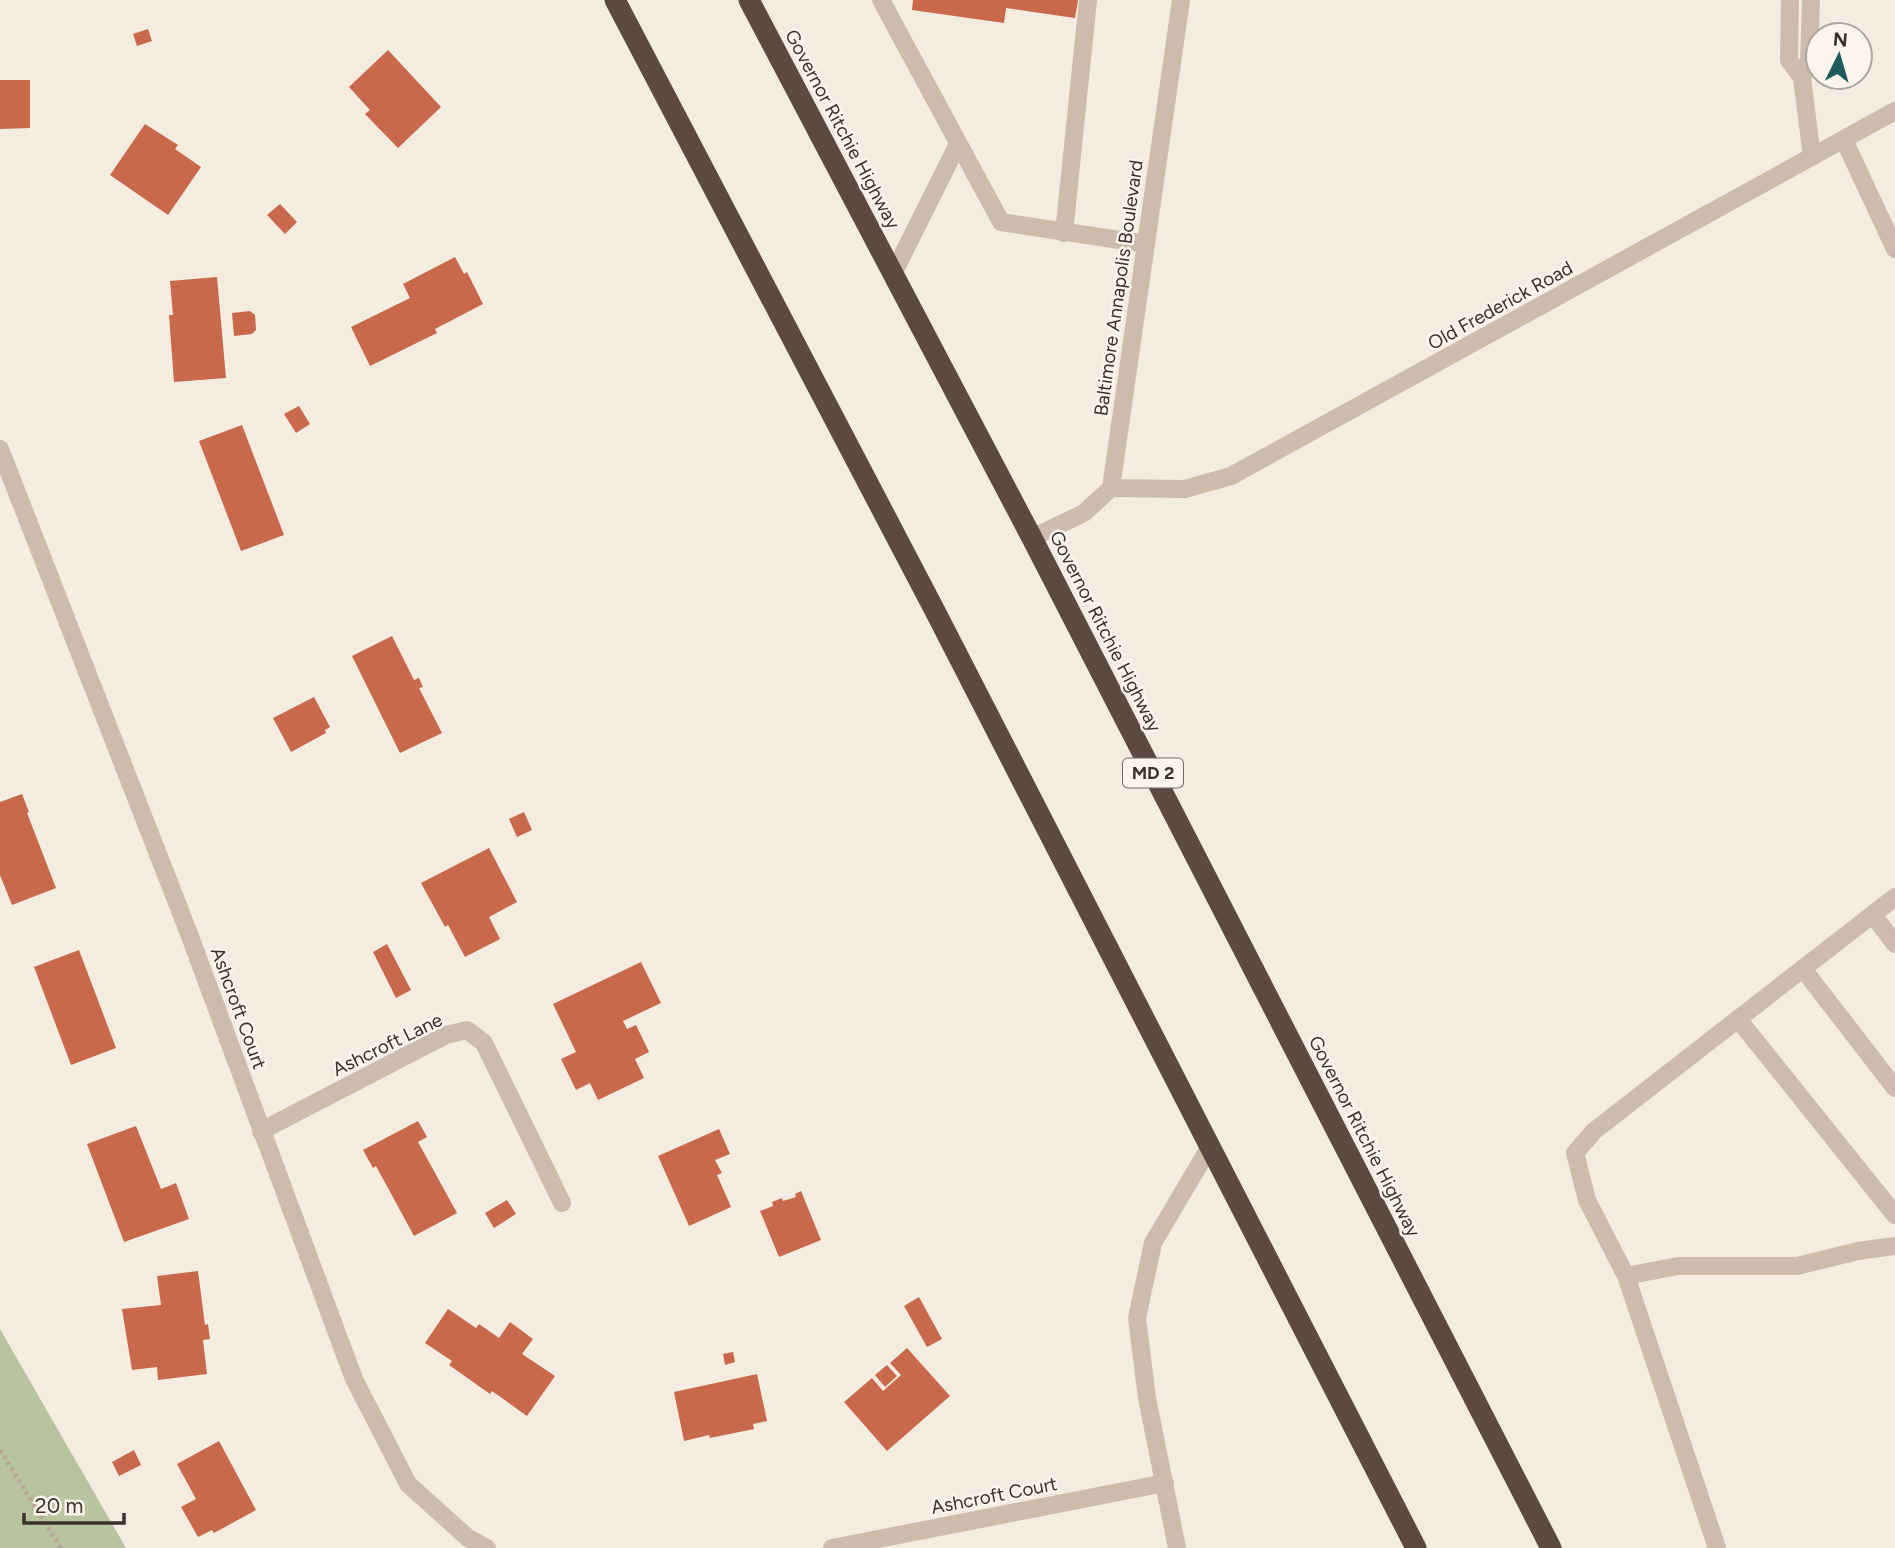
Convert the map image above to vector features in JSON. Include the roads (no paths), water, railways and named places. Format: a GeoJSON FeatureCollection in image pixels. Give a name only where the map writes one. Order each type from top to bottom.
{"type":"FeatureCollection","features":[{"type":"Feature","properties":{"kind":"highway"},"geometry":{"type":"LineString","coordinates":[[615,0],[935,611],[1416,1548]]}},
{"type":"Feature","properties":{"kind":"highway","name":"Governor Ritchie Highway"},"geometry":{"type":"LineString","coordinates":[[750,0],[1032,538],[1551,1548]]}},
{"type":"Feature","properties":{"kind":"street"},"geometry":{"type":"LineString","coordinates":[[881,0],[903,45],[1002,222],[1146,244]]}},
{"type":"Feature","properties":{"kind":"street"},"geometry":{"type":"LineString","coordinates":[[1064,233],[1088,0]]}},
{"type":"Feature","properties":{"kind":"street","name":"Baltimore Annapolis Boulevard"},"geometry":{"type":"LineString","coordinates":[[1111,488],[1181,0]]}},
{"type":"Feature","properties":{"kind":"street"},"geometry":{"type":"LineString","coordinates":[[1790,0],[1789,60],[1802,78],[1812,157]]}},
{"type":"Feature","properties":{"kind":"street"},"geometry":{"type":"LineString","coordinates":[[1802,78],[1809,63],[1811,0]]}},
{"type":"Feature","properties":{"kind":"street","name":"Old Frederick Road"},"geometry":{"type":"LineString","coordinates":[[1111,488],[1185,489],[1231,476],[1895,111]]}},
{"type":"Feature","properties":{"kind":"street"},"geometry":{"type":"LineString","coordinates":[[1844,140],[1895,249]]}},
{"type":"Feature","properties":{"kind":"street"},"geometry":{"type":"LineString","coordinates":[[893,274],[958,144]]}},
{"type":"Feature","properties":{"kind":"street","name":"Ashcroft Court"},"geometry":{"type":"LineString","coordinates":[[0,449],[188,931],[354,1379],[408,1484],[468,1538],[486,1548]]}},
{"type":"Feature","properties":{"kind":"street"},"geometry":{"type":"LineString","coordinates":[[1032,538],[1084,513],[1111,488]]}},
{"type":"Feature","properties":{"kind":"street"},"geometry":{"type":"LineString","coordinates":[[1717,1548],[1626,1276],[1587,1200],[1575,1153],[1594,1131],[1895,897]]}},
{"type":"Feature","properties":{"kind":"street"},"geometry":{"type":"LineString","coordinates":[[1873,915],[1895,944]]}},
{"type":"Feature","properties":{"kind":"street"},"geometry":{"type":"LineString","coordinates":[[1802,969],[1895,1088]]}},
{"type":"Feature","properties":{"kind":"street"},"geometry":{"type":"LineString","coordinates":[[1738,1019],[1895,1216]]}},
{"type":"Feature","properties":{"kind":"street","name":"Ashcroft Lane"},"geometry":{"type":"LineString","coordinates":[[261,1131],[446,1035],[467,1030],[484,1043],[562,1203]]}},
{"type":"Feature","properties":{"kind":"street"},"geometry":{"type":"LineString","coordinates":[[1177,1548],[1146,1398],[1137,1318],[1153,1243],[1209,1148]]}},
{"type":"Feature","properties":{"kind":"street"},"geometry":{"type":"LineString","coordinates":[[1626,1276],[1678,1266],[1797,1266],[1858,1251],[1895,1246]]}},
{"type":"Feature","properties":{"kind":"street","name":"Ashcroft Court"},"geometry":{"type":"LineString","coordinates":[[832,1548],[1165,1483]]}}]}
